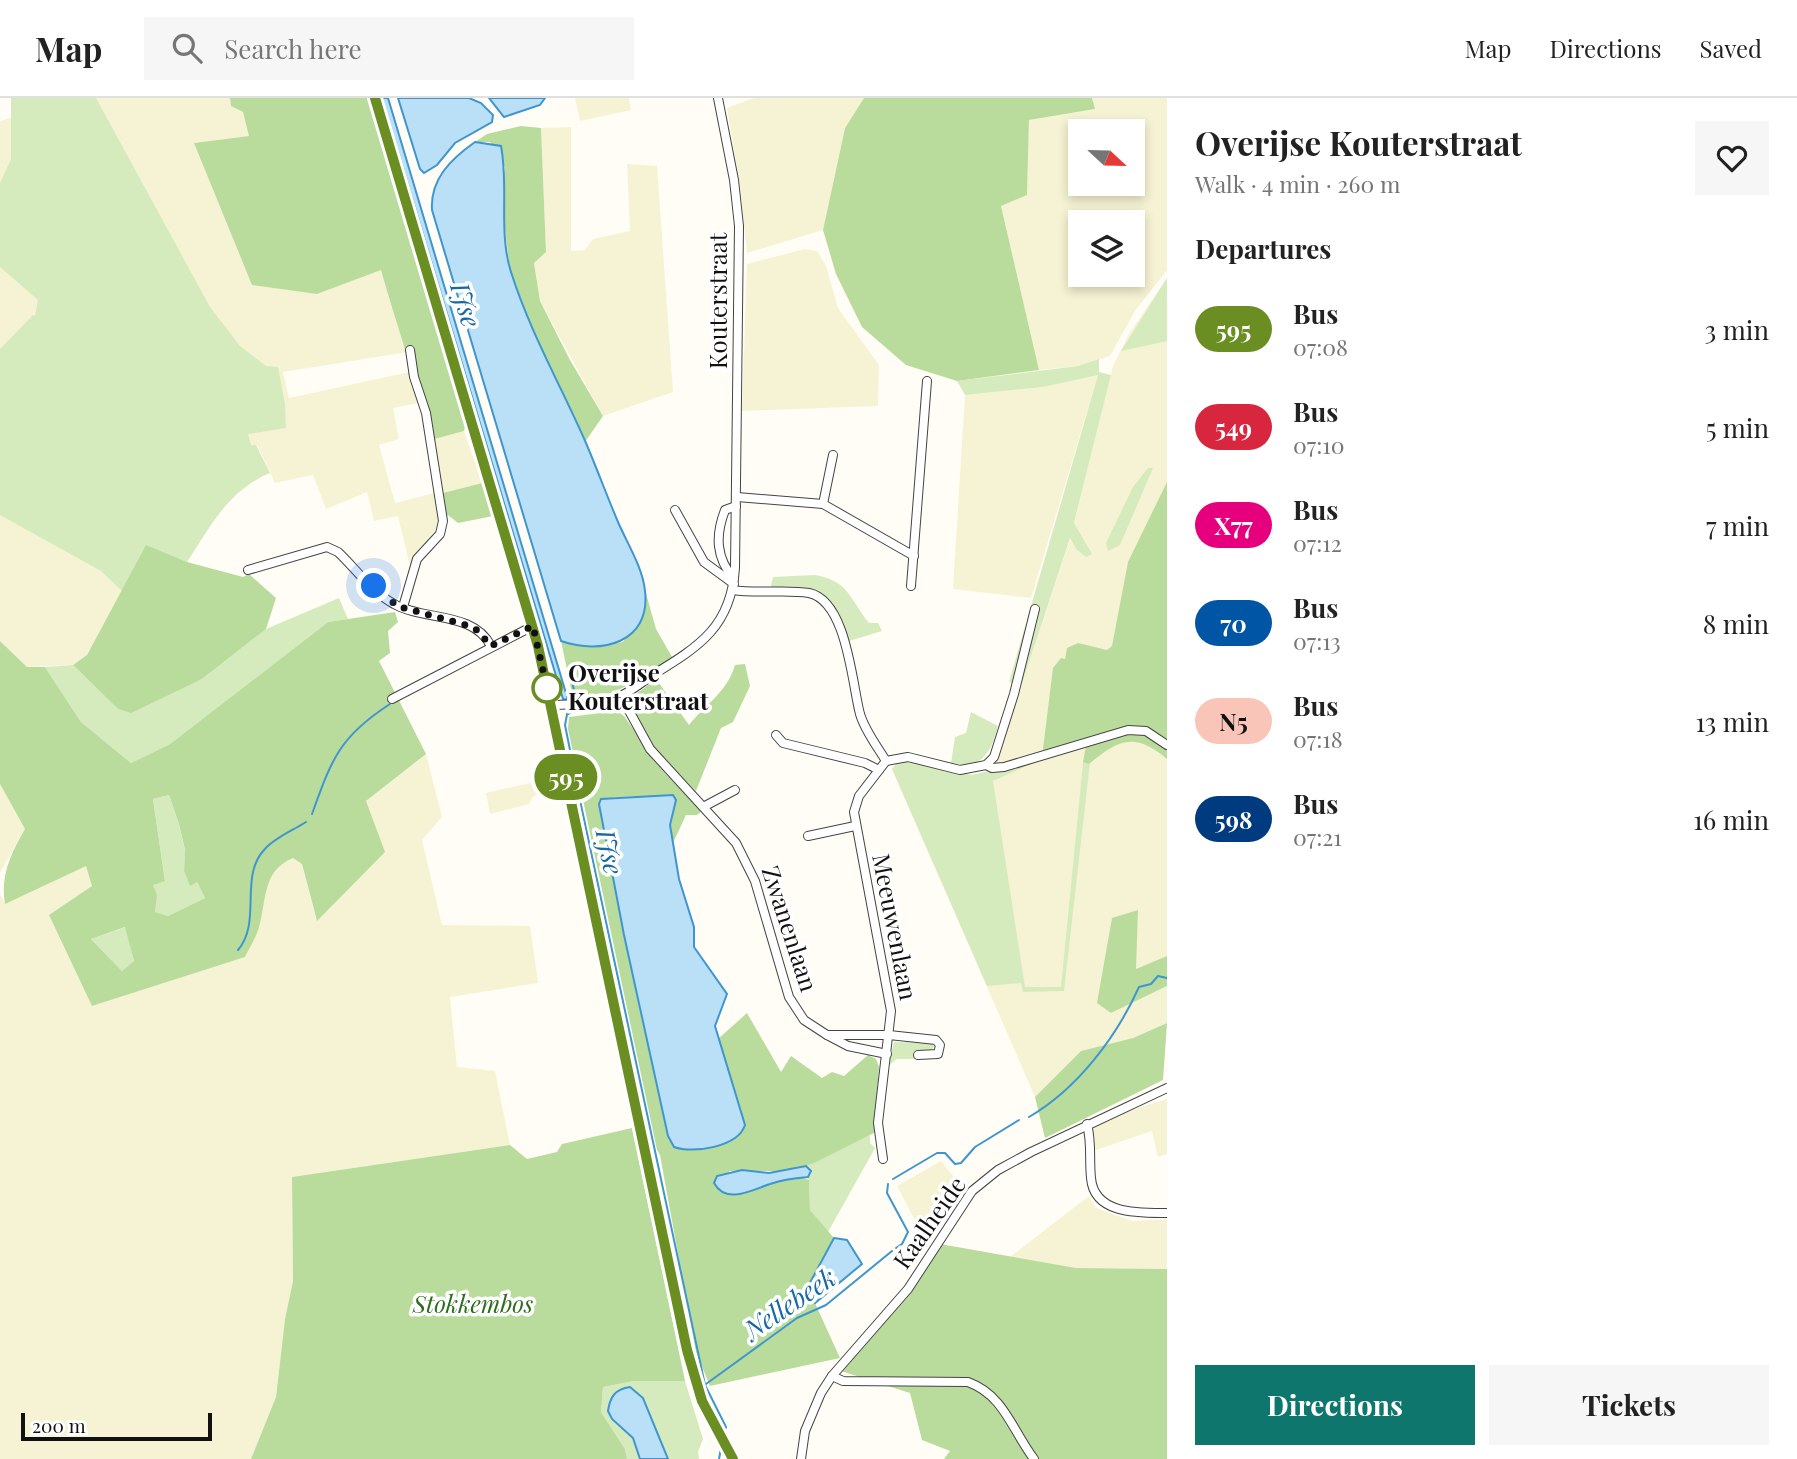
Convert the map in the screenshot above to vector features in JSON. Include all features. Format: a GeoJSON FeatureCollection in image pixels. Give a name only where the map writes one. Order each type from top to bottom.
{"type":"FeatureCollection","features":[{"type":"Feature","properties":{"kind":"main road"},"geometry":{"type":"LineString","coordinates":[[375,98],[533,626],[562,705],[687,1350],[702,1401],[730,1454]]}},
{"type":"Feature","properties":{"kind":"street","name":"Kouterstraat"},"geometry":{"type":"LineString","coordinates":[[562,705],[604,703],[621,696],[703,642],[719,623],[734,585],[739,226],[734,180],[718,98]]}},
{"type":"Feature","properties":{"kind":"street"},"geometry":{"type":"LineString","coordinates":[[403,607],[417,559],[440,534],[443,521],[426,413],[414,377],[410,350]]}},
{"type":"Feature","properties":{"kind":"street"},"geometry":{"type":"LineString","coordinates":[[911,586],[928,381]]}},
{"type":"Feature","properties":{"kind":"street"},"geometry":{"type":"LineString","coordinates":[[823,504],[833,455]]}},
{"type":"Feature","properties":{"kind":"street"},"geometry":{"type":"LineString","coordinates":[[734,585],[721,559],[718,541],[725,510],[736,502],[823,504],[914,556]]}},
{"type":"Feature","properties":{"kind":"street"},"geometry":{"type":"LineString","coordinates":[[675,510],[704,562],[734,585],[810,593],[822,599],[844,640],[854,673],[860,713],[886,761],[908,757],[960,770],[986,765],[994,757],[1014,694],[1035,609]]}},
{"type":"Feature","properties":{"kind":"street"},"geometry":{"type":"LineString","coordinates":[[248,570],[327,547],[338,552],[392,603],[466,625],[477,630],[491,646]]}},
{"type":"Feature","properties":{"kind":"street"},"geometry":{"type":"LineString","coordinates":[[392,699],[533,626]]}},
{"type":"Feature","properties":{"kind":"street","name":"Zwanenlaan"},"geometry":{"type":"LineString","coordinates":[[621,696],[650,749],[705,806],[736,843],[755,881],[789,996],[804,1020],[848,1046],[887,1054]]}},
{"type":"Feature","properties":{"kind":"street"},"geometry":{"type":"LineString","coordinates":[[986,765],[992,768],[1004,767],[1128,730],[1146,731],[1167,745]]}},
{"type":"Feature","properties":{"kind":"street"},"geometry":{"type":"LineString","coordinates":[[776,735],[783,743],[865,763],[879,769]]}},
{"type":"Feature","properties":{"kind":"street","name":"Meeuwenlaan"},"geometry":{"type":"LineString","coordinates":[[883,1159],[878,1123],[889,1035],[889,993],[855,826],[855,804],[886,761]]}},
{"type":"Feature","properties":{"kind":"street"},"geometry":{"type":"LineString","coordinates":[[705,806],[735,790]]}},
{"type":"Feature","properties":{"kind":"street","name":"Meeuwenlaan"},"geometry":{"type":"LineString","coordinates":[[808,836],[855,826]]}},
{"type":"Feature","properties":{"kind":"street"},"geometry":{"type":"LineString","coordinates":[[827,1035],[889,1035],[936,1040],[940,1045],[938,1054],[918,1055]]}},
{"type":"Feature","properties":{"kind":"street","name":"Kaalheide"},"geometry":{"type":"LineString","coordinates":[[801,1459],[811,1412],[832,1376],[908,1289],[972,1191],[998,1170],[1087,1124],[1167,1088]]}},
{"type":"Feature","properties":{"kind":"street"},"geometry":{"type":"LineString","coordinates":[[1087,1124],[1092,1143],[1091,1180],[1096,1195],[1114,1208],[1167,1213]]}},
{"type":"Feature","properties":{"kind":"street"},"geometry":{"type":"LineString","coordinates":[[832,1376],[843,1381],[968,1382],[980,1386],[998,1401],[1034,1459]]}},
{"type":"Feature","properties":{"kind":"shaded area"},"geometry":{"type":"Polygon","coordinates":[[[11,98],[230,98],[231,106],[243,112],[250,136],[194,143],[317,294],[381,269],[408,352],[283,372],[289,398],[414,371],[423,402],[393,408],[399,439],[379,445],[395,503],[431,494],[436,489],[431,440],[464,431],[482,483],[434,495],[441,521],[410,566],[398,516],[374,521],[367,492],[326,509],[313,475],[275,483],[257,445],[235,487],[187,562],[146,546],[87,655],[73,665],[27,667],[0,641],[0,121],[13,117],[11,98]]]}},
{"type":"Feature","properties":{"kind":"shaded area"},"geometry":{"type":"Polygon","coordinates":[[[575,98],[629,98],[631,110],[580,121],[575,98]]]}},
{"type":"Feature","properties":{"kind":"shaded area"},"geometry":{"type":"Polygon","coordinates":[[[754,98],[864,98],[845,128],[823,230],[747,253],[740,185],[727,108],[754,98]]]}},
{"type":"Feature","properties":{"kind":"shaded area"},"geometry":{"type":"Polygon","coordinates":[[[1092,98],[1167,98],[1167,270],[1135,311],[1110,356],[1078,366],[1039,370],[1001,206],[1027,195],[1029,120],[1094,109],[1092,98]]]}},
{"type":"Feature","properties":{"kind":"shaded area"},"geometry":{"type":"Polygon","coordinates":[[[571,127],[571,251],[585,250],[593,239],[630,231],[627,164],[657,166],[673,392],[603,416],[540,301],[534,262],[546,252],[541,128],[571,127]]]}},
{"type":"Feature","properties":{"kind":"shaded area"},"geometry":{"type":"Polygon","coordinates":[[[805,249],[817,251],[826,266],[838,308],[879,365],[878,406],[742,411],[747,264],[805,249]]]}},
{"type":"Feature","properties":{"kind":"shaded area"},"geometry":{"type":"Polygon","coordinates":[[[1167,278],[1167,956],[1136,970],[1111,1013],[1167,986],[1167,1023],[1133,1038],[1081,1051],[1035,1097],[892,769],[896,764],[909,760],[950,772],[976,775],[993,772],[1071,536],[1113,366],[1129,334],[1167,278]]]}},
{"type":"Feature","properties":{"kind":"shaded area"},"geometry":{"type":"Polygon","coordinates":[[[1099,372],[1031,598],[953,589],[965,395],[1043,387],[1099,372]]]}},
{"type":"Feature","properties":{"kind":"shaded area"},"geometry":{"type":"Polygon","coordinates":[[[426,754],[442,817],[422,840],[442,925],[530,926],[538,983],[450,997],[457,1067],[495,1071],[510,1145],[292,1177],[293,1281],[285,1319],[276,1397],[251,1459],[0,1459],[0,894],[5,903],[86,865],[92,885],[92,1006],[245,957],[253,942],[269,877],[282,862],[293,858],[302,864],[316,920],[366,801],[426,754]]]}},
{"type":"Feature","properties":{"kind":"shaded area"},"geometry":{"type":"Polygon","coordinates":[[[547,779],[549,793],[540,792],[529,804],[490,814],[486,793],[547,779]]]}},
{"type":"Feature","properties":{"kind":"shaded area"},"geometry":{"type":"Polygon","coordinates":[[[0,784],[25,829],[0,873],[0,784]]]}},
{"type":"Feature","properties":{"kind":"shaded area"},"geometry":{"type":"Polygon","coordinates":[[[1167,1099],[1167,1154],[1158,1157],[1152,1131],[1093,1151],[1090,1127],[1093,1122],[1167,1099]]]}},
{"type":"Feature","properties":{"kind":"shaded area"},"geometry":{"type":"Polygon","coordinates":[[[941,1161],[966,1192],[951,1207],[928,1245],[897,1186],[941,1161]]]}},
{"type":"Feature","properties":{"kind":"shaded area"},"geometry":{"type":"Polygon","coordinates":[[[1089,1196],[1096,1208],[1132,1221],[1167,1219],[1167,1269],[1076,1268],[1010,1257],[1089,1196]]]}},
{"type":"Feature","properties":{"kind":"green space"},"geometry":{"type":"Polygon","coordinates":[[[11,98],[96,98],[210,307],[240,346],[266,366],[278,367],[285,404],[286,428],[248,434],[251,445],[256,445],[270,473],[256,480],[232,499],[187,562],[146,546],[122,591],[101,571],[0,515],[0,349],[35,316],[38,300],[0,267],[0,183],[11,159],[11,98]]]}},
{"type":"Feature","properties":{"kind":"green space"},"geometry":{"type":"Polygon","coordinates":[[[230,98],[369,98],[467,419],[464,431],[431,440],[381,270],[317,294],[252,285],[194,143],[249,136],[243,112],[231,106],[230,98]]]}},
{"type":"Feature","properties":{"kind":"green space"},"geometry":{"type":"Polygon","coordinates":[[[864,98],[1092,98],[1095,109],[1029,120],[1027,195],[1001,206],[1039,370],[957,381],[906,365],[862,327],[836,274],[823,230],[845,128],[864,98]]]}},
{"type":"Feature","properties":{"kind":"green space"},"geometry":{"type":"Polygon","coordinates":[[[521,126],[541,128],[546,252],[534,263],[540,301],[603,416],[585,442],[539,348],[510,270],[502,204],[505,167],[490,142],[475,142],[487,134],[521,126]]]}},
{"type":"Feature","properties":{"kind":"green space"},"geometry":{"type":"Polygon","coordinates":[[[1167,278],[1167,341],[1121,351],[1167,278]]]}},
{"type":"Feature","properties":{"kind":"green space"},"geometry":{"type":"Polygon","coordinates":[[[1099,359],[1099,372],[1111,375],[1074,523],[1092,554],[1086,557],[1077,550],[1070,538],[1022,684],[1009,682],[1098,375],[1043,387],[965,395],[957,381],[1078,366],[1099,359]]]}},
{"type":"Feature","properties":{"kind":"green space"},"geometry":{"type":"Polygon","coordinates":[[[1148,468],[1153,468],[1120,545],[1108,551],[1106,543],[1133,487],[1148,468]]]}},
{"type":"Feature","properties":{"kind":"green space"},"geometry":{"type":"Polygon","coordinates":[[[1167,482],[1167,742],[1159,736],[1131,732],[1144,734],[1167,748],[1167,759],[1156,750],[1136,742],[1118,744],[1089,764],[1083,762],[1086,746],[1042,757],[1053,668],[1061,658],[1065,659],[1067,648],[1078,643],[1107,650],[1112,646],[1128,562],[1167,482]]]}},
{"type":"Feature","properties":{"kind":"green space"},"geometry":{"type":"Polygon","coordinates":[[[482,483],[493,516],[458,523],[448,515],[445,518],[439,494],[482,483]]]}},
{"type":"Feature","properties":{"kind":"green space"},"geometry":{"type":"Polygon","coordinates":[[[146,545],[187,562],[243,577],[249,574],[276,598],[266,629],[202,679],[131,713],[118,709],[73,665],[87,655],[146,545]]]}},
{"type":"Feature","properties":{"kind":"green space"},"geometry":{"type":"Polygon","coordinates":[[[815,575],[842,586],[869,623],[878,623],[882,631],[849,641],[837,611],[823,596],[814,592],[770,590],[773,577],[815,575]]]}},
{"type":"Feature","properties":{"kind":"green space"},"geometry":{"type":"Polygon","coordinates":[[[645,590],[656,629],[672,657],[638,680],[613,692],[573,698],[561,641],[588,646],[623,642],[645,608],[645,590]]]}},
{"type":"Feature","properties":{"kind":"green space"},"geometry":{"type":"Polygon","coordinates":[[[339,598],[348,619],[328,622],[170,744],[131,763],[81,722],[45,667],[73,665],[118,709],[202,679],[266,629],[339,598]]]}},
{"type":"Feature","properties":{"kind":"green space"},"geometry":{"type":"Polygon","coordinates":[[[395,612],[398,622],[388,631],[390,653],[379,661],[426,754],[366,801],[385,852],[317,921],[302,864],[293,858],[276,870],[271,878],[258,931],[245,957],[92,1006],[49,915],[92,886],[86,866],[5,904],[5,874],[25,829],[0,784],[0,641],[27,667],[45,667],[81,722],[131,763],[170,744],[328,622],[395,612]],[[169,795],[153,799],[165,881],[153,885],[157,895],[155,912],[168,916],[205,898],[197,882],[190,886],[184,871],[185,850],[169,795]],[[125,927],[91,939],[122,971],[134,961],[125,927]]]}},
{"type":"Feature","properties":{"kind":"green space"},"geometry":{"type":"Polygon","coordinates":[[[745,664],[750,686],[733,722],[721,728],[696,791],[644,734],[631,708],[632,697],[656,679],[689,725],[722,690],[735,665],[745,664]]]}},
{"type":"Feature","properties":{"kind":"green space"},"geometry":{"type":"Polygon","coordinates":[[[617,711],[624,716],[664,772],[702,811],[697,815],[686,815],[673,843],[669,819],[676,800],[665,796],[613,797],[603,831],[642,1021],[672,1145],[685,1150],[703,1148],[730,1076],[718,1039],[747,1013],[781,1072],[791,1056],[822,1078],[832,1072],[844,1076],[868,1055],[876,1059],[879,1067],[874,1133],[814,1163],[791,1171],[729,1171],[730,1195],[793,1178],[809,1180],[810,1210],[834,1238],[805,1292],[815,1303],[840,1358],[710,1386],[696,1352],[660,1155],[568,729],[569,717],[617,711]]]}},
{"type":"Feature","properties":{"kind":"green space"},"geometry":{"type":"Polygon","coordinates":[[[971,712],[998,726],[992,744],[978,761],[962,765],[951,763],[955,737],[966,733],[971,712]]]}},
{"type":"Feature","properties":{"kind":"green space"},"geometry":{"type":"Polygon","coordinates":[[[1092,745],[1064,991],[1023,992],[1021,983],[987,986],[892,769],[896,764],[909,760],[971,775],[1042,759],[993,781],[1025,987],[1061,987],[1083,763],[1087,746],[1092,745]]]}},
{"type":"Feature","properties":{"kind":"green space"},"geometry":{"type":"Polygon","coordinates":[[[169,795],[185,851],[184,871],[190,885],[197,882],[205,898],[168,916],[155,912],[156,895],[153,885],[165,880],[153,799],[169,795]]]}},
{"type":"Feature","properties":{"kind":"green space"},"geometry":{"type":"Polygon","coordinates":[[[1138,910],[1136,969],[1167,956],[1167,986],[1111,1013],[1097,1003],[1112,918],[1138,910]]]}},
{"type":"Feature","properties":{"kind":"green space"},"geometry":{"type":"Polygon","coordinates":[[[126,927],[134,962],[122,971],[91,939],[126,927]]]}},
{"type":"Feature","properties":{"kind":"green space"},"geometry":{"type":"Polygon","coordinates":[[[1167,1023],[1163,1080],[1045,1138],[1035,1097],[1081,1051],[1133,1038],[1167,1023]]]}},
{"type":"Feature","properties":{"kind":"green space"},"geometry":{"type":"Polygon","coordinates":[[[894,1042],[933,1043],[934,1046],[932,1050],[918,1050],[916,1059],[896,1059],[888,1067],[894,1042]]]}},
{"type":"Feature","properties":{"kind":"green space","name":"Stokkembos"},"geometry":{"type":"Polygon","coordinates":[[[632,1128],[685,1381],[634,1381],[603,1387],[601,1412],[625,1449],[627,1459],[251,1459],[276,1397],[285,1319],[293,1281],[292,1177],[510,1145],[527,1159],[557,1152],[562,1144],[632,1128]]]}},
{"type":"Feature","properties":{"kind":"green space"},"geometry":{"type":"Polygon","coordinates":[[[870,1135],[870,1143],[875,1148],[828,1232],[810,1210],[809,1180],[806,1177],[810,1168],[806,1166],[870,1135]]]}},
{"type":"Feature","properties":{"kind":"green space"},"geometry":{"type":"Polygon","coordinates":[[[940,1244],[1076,1268],[1167,1269],[1167,1459],[944,1459],[950,1451],[922,1440],[910,1393],[841,1371],[894,1310],[940,1244]]]}},
{"type":"Feature","properties":{"kind":"green space"},"geometry":{"type":"Polygon","coordinates":[[[634,1381],[685,1381],[703,1439],[698,1452],[699,1459],[668,1459],[643,1398],[630,1387],[619,1390],[609,1403],[612,1419],[633,1438],[640,1459],[627,1459],[625,1449],[601,1412],[603,1387],[634,1381]]]}},
{"type":"Feature","properties":{"kind":"water"},"geometry":{"type":"Polygon","coordinates":[[[382,98],[388,98],[568,700],[563,699],[382,98]]]}},
{"type":"Feature","properties":{"kind":"water"},"geometry":{"type":"Polygon","coordinates":[[[398,98],[469,98],[481,103],[493,115],[492,122],[455,143],[437,165],[424,173],[420,169],[398,98]]]}},
{"type":"Feature","properties":{"kind":"water"},"geometry":{"type":"Polygon","coordinates":[[[489,98],[545,98],[540,105],[504,117],[489,98]]]}},
{"type":"Feature","properties":{"kind":"water"},"geometry":{"type":"Polygon","coordinates":[[[475,142],[501,146],[505,241],[511,272],[527,316],[586,443],[644,582],[645,609],[640,623],[620,641],[607,645],[576,645],[561,641],[432,210],[438,179],[458,155],[475,142]]]}},
{"type":"Feature","properties":{"kind":"water"},"geometry":{"type":"Polygon","coordinates":[[[673,795],[676,800],[670,825],[679,879],[694,927],[694,947],[727,994],[715,1026],[745,1125],[734,1139],[714,1147],[692,1150],[674,1147],[668,1136],[624,935],[599,804],[601,799],[673,795]]]}},
{"type":"Feature","properties":{"kind":"water"},"geometry":{"type":"Polygon","coordinates":[[[806,1166],[811,1171],[808,1177],[779,1181],[740,1194],[725,1193],[714,1183],[717,1176],[742,1170],[769,1173],[806,1166]]]}},
{"type":"Feature","properties":{"kind":"water"},"geometry":{"type":"Polygon","coordinates":[[[834,1238],[847,1240],[862,1264],[815,1303],[805,1292],[834,1238]]]}},
{"type":"Feature","properties":{"kind":"water"},"geometry":{"type":"Polygon","coordinates":[[[630,1387],[643,1398],[668,1459],[640,1459],[633,1438],[612,1419],[608,1411],[612,1398],[617,1392],[630,1387]]]}},
{"type":"Feature","properties":{"kind":"waterway"},"geometry":{"type":"LineString","coordinates":[[569,667],[576,700]]}},
{"type":"Feature","properties":{"kind":"waterway"},"geometry":{"type":"LineString","coordinates":[[312,814],[325,778],[339,751],[359,727],[390,704]]}},
{"type":"Feature","properties":{"kind":"waterway","name":"IJse"},"geometry":{"type":"LineString","coordinates":[[568,709],[565,725],[581,805],[705,1385],[726,1427],[724,1433]]}},
{"type":"Feature","properties":{"kind":"waterway","name":"IJse"},"geometry":{"type":"LineString","coordinates":[[567,715],[574,710]]}},
{"type":"Feature","properties":{"kind":"waterway"},"geometry":{"type":"LineString","coordinates":[[238,950],[249,926],[251,886],[257,861],[273,842],[306,822]]}},
{"type":"Feature","properties":{"kind":"waterway","name":"Nellebeek"},"geometry":{"type":"LineString","coordinates":[[1029,1117],[1063,1092],[1093,1061],[1119,1025],[1139,987],[1151,984],[1158,976],[1167,978]]}},
{"type":"Feature","properties":{"kind":"waterway","name":"Nellebeek"},"geometry":{"type":"LineString","coordinates":[[893,1179],[937,1153],[945,1153],[955,1164],[961,1163],[975,1147],[1019,1120]]}},
{"type":"Feature","properties":{"kind":"waterway","name":"Nellebeek"},"geometry":{"type":"LineString","coordinates":[[888,1184],[887,1193],[908,1232],[902,1244],[896,1248]]}},
{"type":"Feature","properties":{"kind":"waterway","name":"Nellebeek"},"geometry":{"type":"LineString","coordinates":[[706,1384],[797,1318],[826,1305],[892,1251]]}},
{"type":"Feature","properties":{"kind":"waterway","name":"IJse"},"geometry":{"type":"LineString","coordinates":[[719,1459],[721,1448]]}},
{"type":"Feature","properties":{"kind":"bus line","name":"595"},"geometry":{"type":"LineString","coordinates":[[375,98],[543,666],[687,1350],[702,1401],[733,1459]]}},
{"type":"Feature","properties":{"kind":"place","name":"Overijse Kouterstraat"},"geometry":{"type":"Point","coordinates":[547,688]}},
{"type":"Feature","properties":{"kind":"route"},"geometry":{"type":"LineString","coordinates":[[374,586],[397,606],[452,619],[477,630],[491,646],[533,626],[547,688]]}}]}
